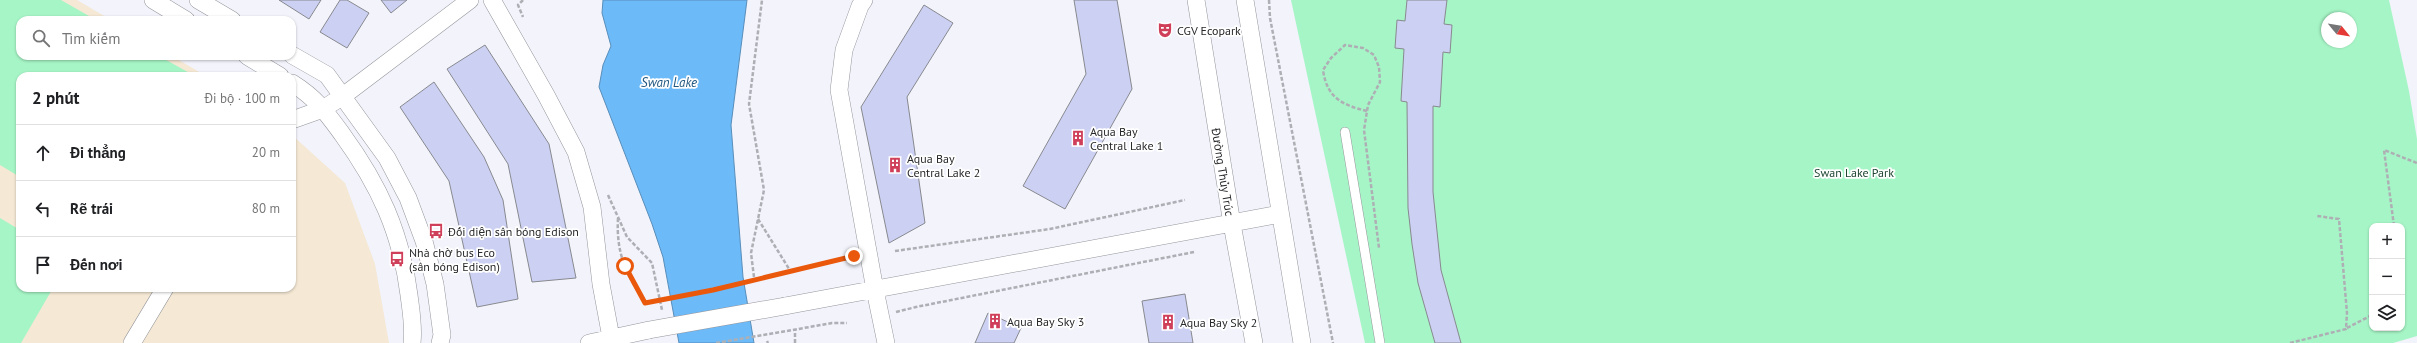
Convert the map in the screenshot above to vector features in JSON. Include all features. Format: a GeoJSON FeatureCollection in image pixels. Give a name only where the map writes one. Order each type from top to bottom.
{"type":"FeatureCollection","features":[{"type":"Feature","properties":{"kind":"street"},"geometry":{"type":"LineString","coordinates":[[152,0],[180,16]]}},
{"type":"Feature","properties":{"kind":"street"},"geometry":{"type":"LineString","coordinates":[[184,16],[189,0]]}},
{"type":"Feature","properties":{"kind":"street"},"geometry":{"type":"LineString","coordinates":[[198,0],[225,16]]}},
{"type":"Feature","properties":{"kind":"street"},"geometry":{"type":"LineString","coordinates":[[296,119],[323,109],[343,96],[470,0]]}},
{"type":"Feature","properties":{"kind":"street"},"geometry":{"type":"LineString","coordinates":[[492,0],[546,95],[576,152],[592,207],[601,284],[612,341]]}},
{"type":"Feature","properties":{"kind":"street"},"geometry":{"type":"LineString","coordinates":[[864,0],[860,6],[844,50],[839,90],[886,343]]}},
{"type":"Feature","properties":{"kind":"street","name":"Đường Thủy Trúc"},"geometry":{"type":"LineString","coordinates":[[1196,0],[1232,224],[1254,343]]}},
{"type":"Feature","properties":{"kind":"street"},"geometry":{"type":"LineString","coordinates":[[1245,0],[1302,343]]}},
{"type":"Feature","properties":{"kind":"street"},"geometry":{"type":"LineString","coordinates":[[296,57],[327,75],[387,158],[408,198],[424,242],[435,284],[442,335],[440,343]]}},
{"type":"Feature","properties":{"kind":"street"},"geometry":{"type":"LineString","coordinates":[[254,60],[273,72]]}},
{"type":"Feature","properties":{"kind":"street"},"geometry":{"type":"LineString","coordinates":[[296,85],[311,94],[366,166],[390,214],[407,279],[413,332],[412,343]]}},
{"type":"Feature","properties":{"kind":"street"},"geometry":{"type":"LineString","coordinates":[[589,343],[612,341],[649,330],[875,290],[1280,214]]}},
{"type":"Feature","properties":{"kind":"street"},"geometry":{"type":"LineString","coordinates":[[132,343],[163,292]]}},
{"type":"Feature","properties":{"kind":"lane"},"geometry":{"type":"LineString","coordinates":[[1345,132],[1380,343]]}},
{"type":"Feature","properties":{"kind":"path"},"geometry":{"type":"LineString","coordinates":[[754,277],[751,253],[764,190],[749,104],[762,0]]}},
{"type":"Feature","properties":{"kind":"path"},"geometry":{"type":"LineString","coordinates":[[1269,0],[1270,18],[1333,343]]}},
{"type":"Feature","properties":{"kind":"path"},"geometry":{"type":"LineString","coordinates":[[1368,111],[1346,106],[1333,95],[1325,82],[1323,70],[1331,58],[1345,45],[1363,48],[1374,55],[1379,67],[1380,82],[1368,111],[1364,130],[1380,254]]}},
{"type":"Feature","properties":{"kind":"path"},"geometry":{"type":"LineString","coordinates":[[2394,223],[2384,150],[2417,163]]}},
{"type":"Feature","properties":{"kind":"path"},"geometry":{"type":"LineString","coordinates":[[896,251],[1050,229],[1185,200]]}},
{"type":"Feature","properties":{"kind":"path"},"geometry":{"type":"LineString","coordinates":[[2318,216],[2339,219],[2347,312],[2346,328]]}},
{"type":"Feature","properties":{"kind":"path"},"geometry":{"type":"LineString","coordinates":[[618,218],[616,241],[625,266],[645,303],[791,272],[825,261],[854,256]]}},
{"type":"Feature","properties":{"kind":"path"},"geometry":{"type":"LineString","coordinates":[[758,218],[791,272]]}},
{"type":"Feature","properties":{"kind":"path"},"geometry":{"type":"LineString","coordinates":[[894,313],[916,306],[1194,252]]}},
{"type":"Feature","properties":{"kind":"path"},"geometry":{"type":"LineString","coordinates":[[2290,343],[2346,328],[2369,316]]}},
{"type":"Feature","properties":{"kind":"path"},"geometry":{"type":"LineString","coordinates":[[716,343],[787,330],[847,322]]}},
{"type":"Feature","properties":{"kind":"path"},"geometry":{"type":"LineString","coordinates":[[795,329],[795,343]]}},
{"type":"Feature","properties":{"kind":"shaded area"},"geometry":{"type":"Polygon","coordinates":[[[0,0],[77,0],[104,16],[16,16],[16,60],[179,60],[199,72],[16,72],[16,292],[296,292],[296,139],[345,183],[375,264],[389,343],[0,343],[0,0]]]}},
{"type":"Feature","properties":{"kind":"green space"},"geometry":{"type":"Polygon","coordinates":[[[0,0],[61,0],[89,16],[16,16],[16,60],[166,60],[188,72],[16,72],[16,175],[0,165],[0,0]]]}},
{"type":"Feature","properties":{"kind":"green space","name":"Swan Lake Park"},"geometry":{"type":"Polygon","coordinates":[[[1291,0],[2389,0],[2409,91],[2417,139],[2417,336],[2393,343],[1365,343],[1291,0]]]}},
{"type":"Feature","properties":{"kind":"green space"},"geometry":{"type":"Polygon","coordinates":[[[0,218],[16,228],[16,292],[51,292],[21,343],[0,343],[0,218]]]}},
{"type":"Feature","properties":{"kind":"water","name":"Swan Lake"},"geometry":{"type":"Polygon","coordinates":[[[603,0],[747,0],[731,125],[743,277],[754,343],[679,343],[663,257],[652,224],[599,87],[603,65],[611,46],[602,13],[603,0]]]}},
{"type":"Feature","properties":{"kind":"building"},"geometry":{"type":"Polygon","coordinates":[[[279,0],[321,0],[309,19],[279,0]]]}},
{"type":"Feature","properties":{"kind":"building"},"geometry":{"type":"Polygon","coordinates":[[[340,0],[347,0],[369,13],[347,48],[320,32],[340,0]]]}},
{"type":"Feature","properties":{"kind":"building"},"geometry":{"type":"Polygon","coordinates":[[[381,0],[407,0],[391,13],[381,0]]]}},
{"type":"Feature","properties":{"kind":"building","name":"Aqua Bay Central Lake 1"},"geometry":{"type":"Polygon","coordinates":[[[1074,0],[1117,0],[1132,89],[1065,209],[1023,186],[1086,74],[1074,0]]]}},
{"type":"Feature","properties":{"kind":"building"},"geometry":{"type":"Polygon","coordinates":[[[1407,0],[1447,0],[1444,24],[1452,25],[1450,53],[1443,52],[1440,107],[1433,106],[1433,192],[1441,270],[1461,343],[1435,343],[1418,283],[1408,208],[1407,102],[1401,101],[1404,49],[1395,48],[1397,20],[1405,21],[1407,0]]]}},
{"type":"Feature","properties":{"kind":"building","name":"Aqua Bay Central Lake 2"},"geometry":{"type":"Polygon","coordinates":[[[924,5],[953,23],[907,97],[925,223],[889,243],[861,107],[924,5]]]}},
{"type":"Feature","properties":{"kind":"building"},"geometry":{"type":"Polygon","coordinates":[[[485,45],[549,144],[576,278],[532,282],[508,164],[447,69],[485,45]]]}},
{"type":"Feature","properties":{"kind":"building"},"geometry":{"type":"Polygon","coordinates":[[[434,82],[484,157],[503,200],[518,299],[477,307],[449,181],[400,107],[434,82]]]}},
{"type":"Feature","properties":{"kind":"building","name":"Aqua Bay Sky 2"},"geometry":{"type":"Polygon","coordinates":[[[1185,294],[1193,343],[1149,343],[1142,301],[1185,294]]]}},
{"type":"Feature","properties":{"kind":"building","name":"Aqua Bay Sky 3"},"geometry":{"type":"Polygon","coordinates":[[[988,313],[1021,328],[1014,343],[975,343],[988,313]]]}},
{"type":"Feature","properties":{"kind":"place","name":"CGV Ecopark"},"geometry":{"type":"Point","coordinates":[1165,30]}},
{"type":"Feature","properties":{"kind":"place","name":"Aqua Bay Central Lake 1"},"geometry":{"type":"Point","coordinates":[1078,138]}},
{"type":"Feature","properties":{"kind":"place","name":"Aqua Bay Central Lake 2"},"geometry":{"type":"Point","coordinates":[895,165]}},
{"type":"Feature","properties":{"kind":"place","name":"Đối diện sân bóng Edison"},"geometry":{"type":"Point","coordinates":[436,231]}},
{"type":"Feature","properties":{"kind":"place","name":"Nhà chờ bus Eco (sân bóng Edison)"},"geometry":{"type":"Point","coordinates":[397,259]}},
{"type":"Feature","properties":{"kind":"place","name":"Aqua Bay Sky 3"},"geometry":{"type":"Point","coordinates":[995,321]}},
{"type":"Feature","properties":{"kind":"place","name":"Aqua Bay Sky 2"},"geometry":{"type":"Point","coordinates":[1168,322]}},
{"type":"Feature","properties":{"kind":"route"},"geometry":{"type":"LineString","coordinates":[[625,266],[645,303],[713,290],[791,272],[825,261],[854,256]]}}]}
